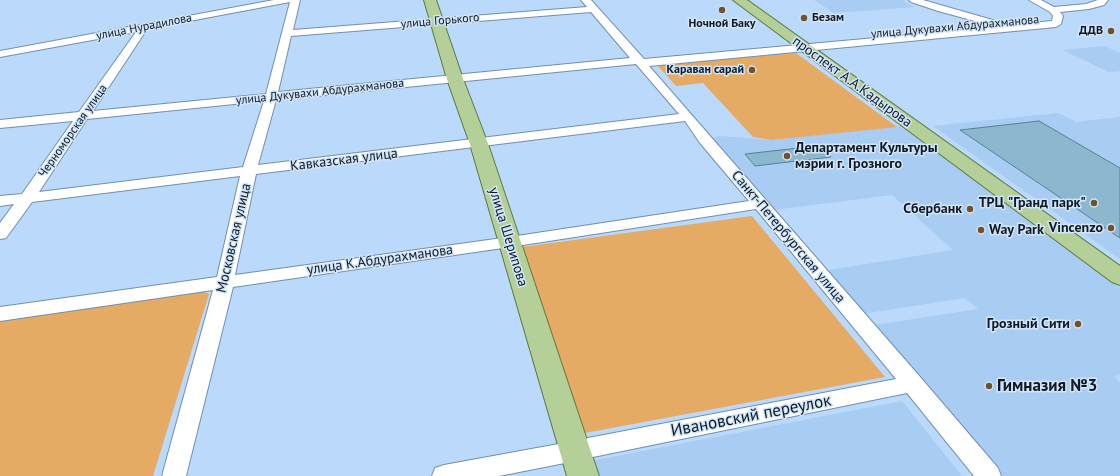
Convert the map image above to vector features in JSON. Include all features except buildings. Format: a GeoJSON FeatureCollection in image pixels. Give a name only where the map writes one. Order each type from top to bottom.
{"type":"FeatureCollection","features":[{"type":"Feature","properties":{"kind":"main road","name":"улица Шерипова"},"geometry":{"type":"LineString","coordinates":[[430,0],[582,458]]}},
{"type":"Feature","properties":{"kind":"main road","name":"проспект А.А.Кадырова"},"geometry":{"type":"LineString","coordinates":[[739,0],[806,44],[1120,263]]}},
{"type":"Feature","properties":{"kind":"main road","name":"проспект А.А.Кадырова"},"geometry":{"type":"LineString","coordinates":[[748,0],[1120,277]]}},
{"type":"Feature","properties":{"kind":"street","name":"улица Нурадилова"},"geometry":{"type":"LineString","coordinates":[[0,54],[288,0]]}},
{"type":"Feature","properties":{"kind":"street","name":"Московская улица"},"geometry":{"type":"LineString","coordinates":[[174,476],[225,281],[249,171],[271,97],[295,0]]}},
{"type":"Feature","properties":{"kind":"street","name":"Санкт-Петербургская улица"},"geometry":{"type":"LineString","coordinates":[[586,0],[688,117],[705,140],[913,384],[989,476]]}},
{"type":"Feature","properties":{"kind":"street"},"geometry":{"type":"LineString","coordinates":[[914,0],[1014,29]]}},
{"type":"Feature","properties":{"kind":"street"},"geometry":{"type":"LineString","coordinates":[[1034,0],[1053,10],[1086,7],[1100,3],[1103,0]]}},
{"type":"Feature","properties":{"kind":"street","name":"улица Горького"},"geometry":{"type":"LineString","coordinates":[[287,33],[594,9]]}},
{"type":"Feature","properties":{"kind":"street","name":"улица Дукувахи Абдурахманова"},"geometry":{"type":"LineString","coordinates":[[806,44],[884,33],[1040,20],[1052,16],[1053,10]]}},
{"type":"Feature","properties":{"kind":"street","name":"улица Дукувахи Абдурахманова"},"geometry":{"type":"LineString","coordinates":[[0,124],[737,50],[806,44],[896,40],[1051,25],[1056,24],[1058,18],[1053,10]]}},
{"type":"Feature","properties":{"kind":"street"},"geometry":{"type":"LineString","coordinates":[[1040,20],[1051,25]]}},
{"type":"Feature","properties":{"kind":"street","name":"Черноморская улица"},"geometry":{"type":"LineString","coordinates":[[0,234],[27,198],[144,27]]}},
{"type":"Feature","properties":{"kind":"street"},"geometry":{"type":"LineString","coordinates":[[884,33],[896,40]]}},
{"type":"Feature","properties":{"kind":"street","name":"Кавказская улица"},"geometry":{"type":"LineString","coordinates":[[0,201],[479,144],[688,117]]}},
{"type":"Feature","properties":{"kind":"street","name":"улица К.Абдурахманова"},"geometry":{"type":"LineString","coordinates":[[0,314],[225,281],[510,242],[760,204]]}},
{"type":"Feature","properties":{"kind":"street","name":"Ивановский переулок"},"geometry":{"type":"LineString","coordinates":[[444,476],[582,458],[913,384]]}},
{"type":"Feature","properties":{"kind":"shaded area"},"geometry":{"type":"Polygon","coordinates":[[[814,0],[906,0],[903,1],[914,7],[834,13],[814,0]]]}},
{"type":"Feature","properties":{"kind":"shaded area"},"geometry":{"type":"Polygon","coordinates":[[[1104,46],[1120,53],[1120,71],[1109,72],[1062,50],[1104,46]]]}},
{"type":"Feature","properties":{"kind":"shaded area"},"geometry":{"type":"Polygon","coordinates":[[[796,53],[897,127],[772,140],[753,137],[703,83],[676,86],[657,65],[796,53]]]}},
{"type":"Feature","properties":{"kind":"shaded area"},"geometry":{"type":"Polygon","coordinates":[[[1058,113],[1076,122],[1120,117],[1120,259],[933,126],[1058,113]]]}},
{"type":"Feature","properties":{"kind":"shaded area"},"geometry":{"type":"Polygon","coordinates":[[[901,126],[1120,288],[1120,375],[1114,376],[1120,382],[1120,476],[997,476],[869,326],[978,309],[965,298],[861,314],[823,271],[953,250],[892,195],[773,210],[710,138],[720,136],[772,140],[901,126]]]}},
{"type":"Feature","properties":{"kind":"shaded area"},"geometry":{"type":"Polygon","coordinates":[[[752,216],[885,377],[585,433],[522,247],[752,216]]]}},
{"type":"Feature","properties":{"kind":"shaded area"},"geometry":{"type":"Polygon","coordinates":[[[202,291],[209,294],[153,476],[0,476],[0,321],[202,291]]]}},
{"type":"Feature","properties":{"kind":"shaded area"},"geometry":{"type":"Polygon","coordinates":[[[902,401],[962,476],[596,476],[591,461],[902,401]]]}},
{"type":"Feature","properties":{"kind":"place","name":"Ночной Баку"},"geometry":{"type":"Point","coordinates":[722,10]}},
{"type":"Feature","properties":{"kind":"place","name":"Безам"},"geometry":{"type":"Point","coordinates":[804,18]}},
{"type":"Feature","properties":{"kind":"place","name":"ДДВ"},"geometry":{"type":"Point","coordinates":[1111,31]}},
{"type":"Feature","properties":{"kind":"place","name":"Караван сарай"},"geometry":{"type":"Point","coordinates":[752,70]}},
{"type":"Feature","properties":{"kind":"place","name":"Департамент Культуры мэрии г. Грозного"},"geometry":{"type":"Point","coordinates":[787,156]}},
{"type":"Feature","properties":{"kind":"place","name":"ТРЦ \"Гранд парк\""},"geometry":{"type":"Point","coordinates":[1094,203]}},
{"type":"Feature","properties":{"kind":"place","name":"Сбербанк"},"geometry":{"type":"Point","coordinates":[970,209]}},
{"type":"Feature","properties":{"kind":"place","name":"Vincenzo"},"geometry":{"type":"Point","coordinates":[1111,228]}},
{"type":"Feature","properties":{"kind":"place","name":"Way Park"},"geometry":{"type":"Point","coordinates":[981,230]}},
{"type":"Feature","properties":{"kind":"place","name":"Грозный Сити"},"geometry":{"type":"Point","coordinates":[1078,324]}},
{"type":"Feature","properties":{"kind":"place","name":"Гимназия №3"},"geometry":{"type":"Point","coordinates":[989,386]}}]}
